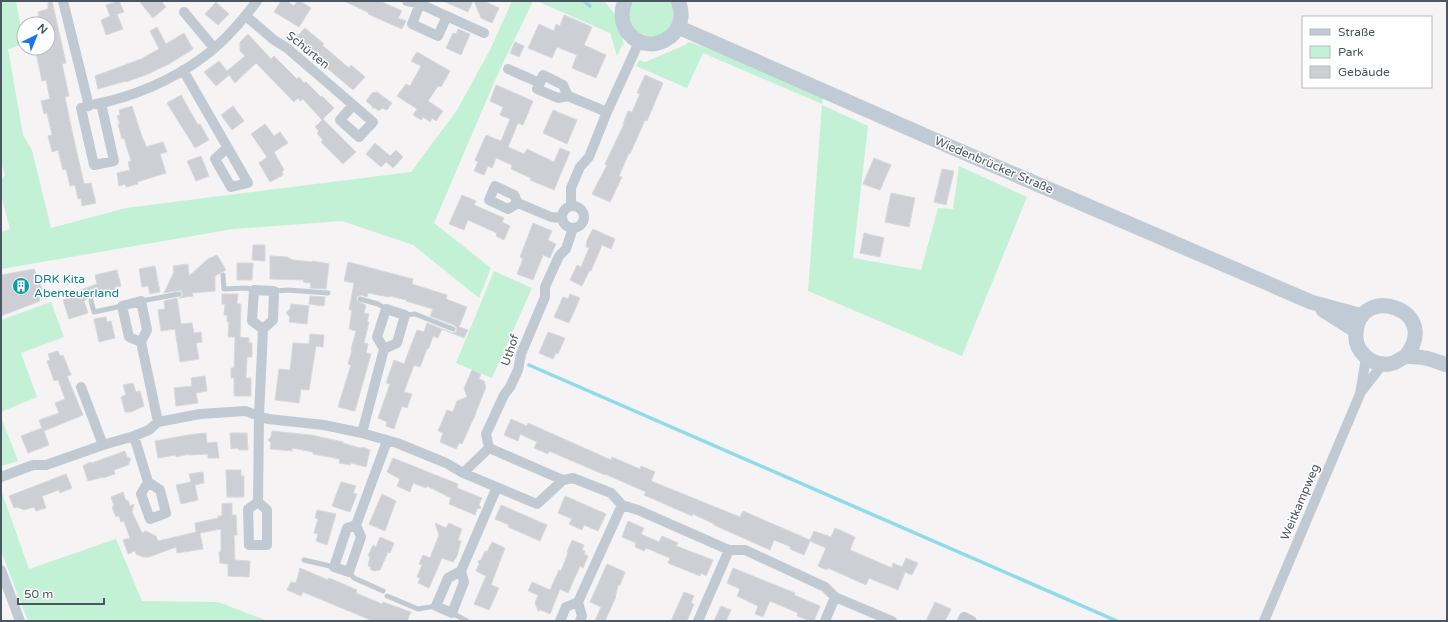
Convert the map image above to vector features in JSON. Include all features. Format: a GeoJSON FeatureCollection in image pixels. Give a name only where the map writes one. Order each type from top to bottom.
{"type":"FeatureCollection","features":[{"type":"Feature","properties":{"kind":"street"},"geometry":{"type":"LineString","coordinates":[[63,1],[89,106]]}},
{"type":"Feature","properties":{"kind":"street"},"geometry":{"type":"LineString","coordinates":[[102,103],[114,161],[94,165],[81,108],[102,103],[147,88],[183,70],[214,48],[246,16],[258,1]]}},
{"type":"Feature","properties":{"kind":"street"},"geometry":{"type":"LineString","coordinates":[[407,1],[420,4],[484,34]]}},
{"type":"Feature","properties":{"kind":"street"},"geometry":{"type":"LineString","coordinates":[[623,2],[622,22],[629,34],[639,42],[652,44],[662,42],[670,38],[678,27],[681,15],[678,1]]}},
{"type":"Feature","properties":{"kind":"street"},"geometry":{"type":"LineString","coordinates":[[420,4],[412,24],[438,36],[447,16]]}},
{"type":"Feature","properties":{"kind":"street"},"geometry":{"type":"LineString","coordinates":[[184,12],[214,48]]}},
{"type":"Feature","properties":{"kind":"street","name":"Schürten"},"geometry":{"type":"LineString","coordinates":[[246,16],[274,40],[287,48],[353,105]]}},
{"type":"Feature","properties":{"kind":"street","name":"Wiedenbrücker Straße"},"geometry":{"type":"LineString","coordinates":[[678,27],[1311,302]]}},
{"type":"Feature","properties":{"kind":"street"},"geometry":{"type":"LineString","coordinates":[[571,205],[571,188],[580,167],[589,157],[607,112],[639,42]]}},
{"type":"Feature","properties":{"kind":"street"},"geometry":{"type":"LineString","coordinates":[[508,69],[540,83]]}},
{"type":"Feature","properties":{"kind":"street"},"geometry":{"type":"LineString","coordinates":[[183,70],[227,148]]}},
{"type":"Feature","properties":{"kind":"street"},"geometry":{"type":"LineString","coordinates":[[568,96],[563,85],[543,76],[537,89],[558,98],[568,96],[607,112]]}},
{"type":"Feature","properties":{"kind":"street"},"geometry":{"type":"LineString","coordinates":[[518,203],[551,217],[562,218]]}},
{"type":"Feature","properties":{"kind":"street"},"geometry":{"type":"LineString","coordinates":[[571,205],[581,208],[584,213],[584,218],[579,227],[568,227],[562,218],[562,212],[571,205]]}},
{"type":"Feature","properties":{"kind":"street","name":"Uthof"},"geometry":{"type":"LineString","coordinates":[[489,448],[486,434],[504,395],[510,387],[518,370],[521,354],[545,297],[545,287],[560,256],[566,250],[573,228]]}},
{"type":"Feature","properties":{"kind":"street"},"geometry":{"type":"LineString","coordinates":[[258,502],[259,416],[263,329],[273,320],[274,290],[254,290],[252,321],[263,329]]}},
{"type":"Feature","properties":{"kind":"street"},"geometry":{"type":"LineString","coordinates":[[141,342],[129,337],[122,306],[141,301],[148,330],[141,342],[158,422]]}},
{"type":"Feature","properties":{"kind":"street"},"geometry":{"type":"LineString","coordinates":[[1311,302],[1362,316]]}},
{"type":"Feature","properties":{"kind":"street"},"geometry":{"type":"LineString","coordinates":[[1311,302],[1356,331]]}},
{"type":"Feature","properties":{"kind":"street"},"geometry":{"type":"LineString","coordinates":[[1388,305],[1398,308],[1412,321],[1415,331],[1415,338],[1411,350],[1398,362],[1390,364],[1382,365],[1366,358],[1356,343],[1356,331],[1362,316],[1370,309],[1379,306],[1388,305]]}},
{"type":"Feature","properties":{"kind":"street"},"geometry":{"type":"LineString","coordinates":[[362,433],[384,349],[377,337],[386,309],[405,315],[397,343],[384,349]]}},
{"type":"Feature","properties":{"kind":"street"},"geometry":{"type":"LineString","coordinates":[[1415,338],[1426,347],[1447,358]]}},
{"type":"Feature","properties":{"kind":"street"},"geometry":{"type":"LineString","coordinates":[[1405,357],[1420,357],[1447,365]]}},
{"type":"Feature","properties":{"kind":"street"},"geometry":{"type":"LineString","coordinates":[[1360,394],[1366,358]]}},
{"type":"Feature","properties":{"kind":"street"},"geometry":{"type":"LineString","coordinates":[[1360,394],[1382,365]]}},
{"type":"Feature","properties":{"kind":"street"},"geometry":{"type":"LineString","coordinates":[[81,387],[103,445]]}},
{"type":"Feature","properties":{"kind":"street","name":"Weitkampweg"},"geometry":{"type":"LineString","coordinates":[[1264,621],[1360,394]]}},
{"type":"Feature","properties":{"kind":"street"},"geometry":{"type":"LineString","coordinates":[[1,477],[33,465],[46,465],[134,436],[149,430],[158,422],[200,414],[245,411],[268,419],[324,425],[362,433],[426,454],[463,472],[537,504],[563,480],[573,478],[611,493],[622,505],[638,510],[728,550],[745,550],[826,587],[835,597],[892,621]]}},
{"type":"Feature","properties":{"kind":"street"},"geometry":{"type":"LineString","coordinates":[[134,436],[148,482]]}},
{"type":"Feature","properties":{"kind":"street"},"geometry":{"type":"LineString","coordinates":[[356,525],[347,528],[334,567],[349,572],[361,537],[356,525],[387,441]]}},
{"type":"Feature","properties":{"kind":"street"},"geometry":{"type":"LineString","coordinates":[[463,472],[489,448],[563,480]]}},
{"type":"Feature","properties":{"kind":"street"},"geometry":{"type":"LineString","coordinates":[[461,570],[464,582],[452,613],[436,606],[448,578],[461,570],[497,487]]}},
{"type":"Feature","properties":{"kind":"street"},"geometry":{"type":"LineString","coordinates":[[580,621],[582,616],[578,602],[622,505]]}},
{"type":"Feature","properties":{"kind":"street"},"geometry":{"type":"LineString","coordinates":[[698,621],[728,550]]}},
{"type":"Feature","properties":{"kind":"street"},"geometry":{"type":"LineString","coordinates":[[1,570],[20,621]]}},
{"type":"Feature","properties":{"kind":"street"},"geometry":{"type":"LineString","coordinates":[[825,621],[835,597]]}},
{"type":"Feature","properties":{"kind":"street"},"geometry":{"type":"LineString","coordinates":[[560,621],[566,606],[578,602]]}},
{"type":"Feature","properties":{"kind":"street"},"geometry":{"type":"LineString","coordinates":[[962,621],[964,617],[972,621]]}},
{"type":"Feature","properties":{"kind":"lane"},"geometry":{"type":"LineString","coordinates":[[223,275],[224,289],[246,288],[254,290]]}},
{"type":"Feature","properties":{"kind":"lane"},"geometry":{"type":"LineString","coordinates":[[274,290],[328,293]]}},
{"type":"Feature","properties":{"kind":"lane"},"geometry":{"type":"LineString","coordinates":[[141,301],[179,294]]}},
{"type":"Feature","properties":{"kind":"lane"},"geometry":{"type":"LineString","coordinates":[[360,299],[378,304],[386,309]]}},
{"type":"Feature","properties":{"kind":"lane"},"geometry":{"type":"LineString","coordinates":[[91,301],[94,312],[122,306]]}},
{"type":"Feature","properties":{"kind":"lane"},"geometry":{"type":"LineString","coordinates":[[405,315],[415,314],[453,330]]}},
{"type":"Feature","properties":{"kind":"lane"},"geometry":{"type":"LineString","coordinates":[[304,560],[334,567]]}},
{"type":"Feature","properties":{"kind":"lane"},"geometry":{"type":"LineString","coordinates":[[349,572],[354,578],[383,591]]}},
{"type":"Feature","properties":{"kind":"lane"},"geometry":{"type":"LineString","coordinates":[[387,596],[418,609],[436,606]]}},
{"type":"Feature","properties":{"kind":"lane"},"geometry":{"type":"LineString","coordinates":[[452,613],[467,621]]}},
{"type":"Feature","properties":{"kind":"green space"},"geometry":{"type":"Polygon","coordinates":[[[1,1],[16,1],[19,16],[16,16],[16,46],[8,49],[23,135],[32,150],[51,228],[126,208],[411,172],[457,110],[490,50],[512,1],[533,1],[496,78],[434,223],[491,268],[479,298],[413,245],[342,221],[233,229],[1,269],[1,232],[10,229],[1,195],[1,181],[5,175],[1,162],[1,1]]]}},
{"type":"Feature","properties":{"kind":"green space"},"geometry":{"type":"Polygon","coordinates":[[[537,1],[603,1],[615,15],[622,34],[624,46],[622,45],[617,56],[610,33],[537,1]]]}},
{"type":"Feature","properties":{"kind":"green space"},"geometry":{"type":"Polygon","coordinates":[[[632,1],[670,1],[674,13],[672,23],[667,31],[650,37],[641,35],[634,29],[629,14],[632,1]]]}},
{"type":"Feature","properties":{"kind":"green space"},"geometry":{"type":"Polygon","coordinates":[[[689,42],[722,53],[823,97],[822,104],[703,53],[687,88],[636,66],[639,60],[645,62],[689,42]]]}},
{"type":"Feature","properties":{"kind":"green space"},"geometry":{"type":"Polygon","coordinates":[[[822,105],[868,126],[853,258],[921,270],[938,208],[953,209],[959,166],[1027,197],[962,356],[808,291],[822,105]]]}},
{"type":"Feature","properties":{"kind":"green space"},"geometry":{"type":"Polygon","coordinates":[[[494,271],[532,288],[492,378],[456,363],[494,271]]]}},
{"type":"Feature","properties":{"kind":"green space"},"geometry":{"type":"Polygon","coordinates":[[[51,302],[64,337],[21,353],[37,397],[1,412],[1,320],[51,302]]]}},
{"type":"Feature","properties":{"kind":"green space"},"geometry":{"type":"Polygon","coordinates":[[[1,417],[18,461],[1,466],[1,417]]]}},
{"type":"Feature","properties":{"kind":"green space"},"geometry":{"type":"Polygon","coordinates":[[[1,490],[29,569],[116,539],[142,601],[218,602],[268,621],[28,621],[1,551],[1,490]]]}},
{"type":"Feature","properties":{"kind":"building"},"geometry":{"type":"Polygon","coordinates":[[[52,1],[55,16],[39,16],[38,12],[48,9],[48,2],[52,1]]]}},
{"type":"Feature","properties":{"kind":"building"},"geometry":{"type":"Polygon","coordinates":[[[119,1],[124,12],[117,14],[123,29],[106,35],[101,20],[110,16],[106,5],[119,1]]]}},
{"type":"Feature","properties":{"kind":"building"},"geometry":{"type":"Polygon","coordinates":[[[139,1],[161,1],[166,7],[153,18],[139,1]]]}},
{"type":"Feature","properties":{"kind":"building"},"geometry":{"type":"Polygon","coordinates":[[[281,1],[287,1],[294,6],[297,1],[300,1],[311,8],[299,27],[274,12],[281,1]]]}},
{"type":"Feature","properties":{"kind":"building"},"geometry":{"type":"Polygon","coordinates":[[[344,1],[380,1],[402,11],[398,18],[406,21],[402,29],[368,14],[369,13],[344,1]]]}},
{"type":"Feature","properties":{"kind":"building"},"geometry":{"type":"Polygon","coordinates":[[[443,1],[473,1],[468,12],[443,1]]]}},
{"type":"Feature","properties":{"kind":"building"},"geometry":{"type":"Polygon","coordinates":[[[474,1],[484,1],[499,8],[492,23],[481,18],[474,1]]]}},
{"type":"Feature","properties":{"kind":"building"},"geometry":{"type":"Polygon","coordinates":[[[216,2],[229,14],[218,25],[205,14],[216,2]]]}},
{"type":"Feature","properties":{"kind":"building"},"geometry":{"type":"Polygon","coordinates":[[[564,15],[592,27],[584,45],[606,55],[596,78],[572,68],[577,55],[557,47],[552,58],[528,48],[539,24],[554,31],[556,24],[560,26],[564,15]]]}},
{"type":"Feature","properties":{"kind":"building"},"geometry":{"type":"Polygon","coordinates":[[[56,19],[66,63],[62,64],[69,96],[65,97],[72,131],[84,184],[91,183],[96,203],[82,206],[81,198],[78,199],[75,185],[70,186],[66,169],[63,170],[58,150],[52,152],[48,136],[52,135],[47,113],[44,114],[41,101],[50,99],[46,80],[42,81],[37,56],[56,56],[56,19]]]}},
{"type":"Feature","properties":{"kind":"building"},"geometry":{"type":"Polygon","coordinates":[[[157,27],[166,44],[184,33],[193,49],[169,64],[148,74],[126,82],[98,89],[95,76],[141,59],[159,49],[150,31],[157,27]]]}},
{"type":"Feature","properties":{"kind":"building"},"geometry":{"type":"Polygon","coordinates":[[[305,28],[349,68],[351,65],[365,77],[353,90],[294,40],[305,28]]]}},
{"type":"Feature","properties":{"kind":"building"},"geometry":{"type":"Polygon","coordinates":[[[458,29],[470,34],[461,55],[446,48],[453,33],[456,34],[458,29]]]}},
{"type":"Feature","properties":{"kind":"building"},"geometry":{"type":"Polygon","coordinates":[[[248,34],[271,59],[274,56],[297,79],[299,77],[304,83],[306,82],[334,108],[323,119],[356,152],[343,164],[321,142],[323,140],[317,133],[319,131],[315,127],[322,120],[303,99],[300,101],[298,98],[294,102],[256,63],[235,83],[229,75],[216,86],[204,72],[219,61],[227,71],[245,56],[240,51],[240,42],[248,34]]]}},
{"type":"Feature","properties":{"kind":"building"},"geometry":{"type":"Polygon","coordinates":[[[515,42],[524,46],[519,57],[510,53],[515,42]]]}},
{"type":"Feature","properties":{"kind":"building"},"geometry":{"type":"Polygon","coordinates":[[[417,52],[450,71],[441,87],[438,86],[428,101],[443,111],[436,121],[432,118],[430,122],[423,117],[421,120],[413,115],[417,109],[397,96],[406,84],[410,86],[421,66],[411,61],[417,52]]]}},
{"type":"Feature","properties":{"kind":"building"},"geometry":{"type":"Polygon","coordinates":[[[645,75],[663,83],[647,121],[645,120],[630,154],[629,153],[619,176],[622,177],[610,202],[592,194],[607,165],[605,164],[624,124],[628,111],[632,112],[640,94],[637,93],[645,75]]]}},
{"type":"Feature","properties":{"kind":"building"},"geometry":{"type":"Polygon","coordinates":[[[496,85],[533,101],[523,125],[518,123],[508,147],[524,154],[527,149],[554,162],[560,148],[570,152],[554,190],[530,180],[531,178],[511,169],[512,165],[496,158],[492,168],[488,166],[484,175],[474,171],[478,162],[475,160],[486,135],[501,141],[510,119],[500,115],[503,107],[490,101],[496,85]]]}},
{"type":"Feature","properties":{"kind":"building"},"geometry":{"type":"Polygon","coordinates":[[[377,92],[392,103],[387,110],[382,108],[379,111],[372,108],[372,106],[366,101],[372,93],[377,92]]]}},
{"type":"Feature","properties":{"kind":"building"},"geometry":{"type":"Polygon","coordinates":[[[181,95],[198,125],[200,124],[209,140],[195,148],[167,103],[181,95]]]}},
{"type":"Feature","properties":{"kind":"building"},"geometry":{"type":"Polygon","coordinates":[[[132,106],[146,147],[163,142],[167,152],[160,154],[166,173],[126,187],[125,184],[119,186],[117,173],[130,170],[128,162],[131,161],[124,138],[122,139],[118,124],[120,124],[117,116],[120,115],[119,110],[132,106]]]}},
{"type":"Feature","properties":{"kind":"building"},"geometry":{"type":"Polygon","coordinates":[[[233,106],[244,121],[232,130],[221,115],[233,106]]]}},
{"type":"Feature","properties":{"kind":"building"},"geometry":{"type":"Polygon","coordinates":[[[553,110],[577,120],[567,144],[543,133],[553,110]]]}},
{"type":"Feature","properties":{"kind":"building"},"geometry":{"type":"Polygon","coordinates":[[[265,124],[274,136],[280,132],[288,143],[274,152],[284,170],[282,172],[283,175],[270,182],[259,163],[267,157],[251,134],[265,124]]]}},
{"type":"Feature","properties":{"kind":"building"},"geometry":{"type":"Polygon","coordinates":[[[375,143],[390,156],[396,150],[403,157],[393,168],[386,162],[381,167],[366,154],[375,143]]]}},
{"type":"Feature","properties":{"kind":"building"},"geometry":{"type":"Polygon","coordinates":[[[201,156],[209,176],[196,181],[187,161],[201,156]]]}},
{"type":"Feature","properties":{"kind":"building"},"geometry":{"type":"Polygon","coordinates":[[[874,158],[891,165],[880,190],[863,184],[874,158]]]}},
{"type":"Feature","properties":{"kind":"building"},"geometry":{"type":"Polygon","coordinates":[[[942,169],[954,171],[946,205],[934,202],[942,169]]]}},
{"type":"Feature","properties":{"kind":"building"},"geometry":{"type":"Polygon","coordinates":[[[891,193],[915,198],[909,227],[885,222],[891,193]]]}},
{"type":"Feature","properties":{"kind":"building"},"geometry":{"type":"Polygon","coordinates":[[[462,195],[476,201],[474,205],[504,218],[502,222],[510,226],[504,240],[496,236],[497,233],[468,220],[464,230],[449,224],[462,195]]]}},
{"type":"Feature","properties":{"kind":"building"},"geometry":{"type":"Polygon","coordinates":[[[533,223],[552,231],[548,240],[556,244],[550,258],[543,255],[533,280],[517,274],[523,259],[520,257],[533,223]]]}},
{"type":"Feature","properties":{"kind":"building"},"geometry":{"type":"Polygon","coordinates":[[[593,229],[615,239],[611,249],[602,245],[591,271],[589,271],[582,286],[570,280],[577,265],[581,267],[589,248],[586,247],[587,240],[593,229]]]}},
{"type":"Feature","properties":{"kind":"building"},"geometry":{"type":"Polygon","coordinates":[[[864,233],[884,238],[880,257],[860,253],[864,233]]]}},
{"type":"Feature","properties":{"kind":"building"},"geometry":{"type":"Polygon","coordinates":[[[253,245],[265,245],[265,261],[252,260],[253,245]]]}},
{"type":"Feature","properties":{"kind":"building"},"geometry":{"type":"Polygon","coordinates":[[[217,255],[226,270],[215,276],[215,291],[192,293],[193,296],[179,298],[183,295],[181,290],[164,293],[174,272],[173,266],[188,264],[189,276],[208,259],[217,255]]]}},
{"type":"Feature","properties":{"kind":"building"},"geometry":{"type":"Polygon","coordinates":[[[270,256],[287,257],[293,260],[329,264],[326,289],[310,288],[311,283],[303,282],[304,280],[270,279],[270,256]]]}},
{"type":"Feature","properties":{"kind":"building"},"geometry":{"type":"Polygon","coordinates":[[[348,262],[413,279],[412,284],[447,295],[446,299],[467,307],[459,327],[468,330],[464,338],[442,329],[452,333],[456,332],[457,328],[454,325],[430,316],[433,309],[406,301],[407,300],[389,296],[368,293],[367,297],[361,295],[358,296],[356,298],[357,301],[366,305],[364,313],[369,314],[367,322],[369,322],[364,343],[368,344],[366,353],[371,354],[355,411],[338,407],[351,365],[348,364],[356,331],[349,329],[352,310],[349,310],[354,283],[344,281],[348,262]]]}},
{"type":"Feature","properties":{"kind":"building"},"geometry":{"type":"Polygon","coordinates":[[[237,263],[253,263],[252,280],[237,280],[237,263]]]}},
{"type":"Feature","properties":{"kind":"building"},"geometry":{"type":"Polygon","coordinates":[[[155,266],[160,292],[150,294],[148,286],[142,287],[139,269],[155,266]]]}},
{"type":"Feature","properties":{"kind":"building","name":"DRK Kita Abenteuerland"},"geometry":{"type":"Polygon","coordinates":[[[34,269],[45,296],[39,298],[40,301],[1,316],[1,275],[34,269]]]}},
{"type":"Feature","properties":{"kind":"building"},"geometry":{"type":"Polygon","coordinates":[[[117,270],[121,286],[115,287],[115,290],[93,296],[93,298],[88,298],[84,301],[88,313],[69,319],[63,300],[82,294],[80,290],[97,284],[95,275],[117,270]]]}},
{"type":"Feature","properties":{"kind":"building"},"geometry":{"type":"Polygon","coordinates":[[[222,294],[238,294],[237,304],[241,304],[240,337],[249,338],[249,343],[252,343],[252,357],[247,357],[246,378],[251,378],[251,396],[234,396],[234,378],[231,378],[231,368],[234,368],[235,337],[228,337],[229,322],[227,322],[227,315],[224,315],[225,304],[222,304],[222,294]]]}},
{"type":"Feature","properties":{"kind":"building"},"geometry":{"type":"Polygon","coordinates":[[[570,294],[580,298],[569,323],[554,317],[563,297],[568,299],[570,294]]]}},
{"type":"Feature","properties":{"kind":"building"},"geometry":{"type":"Polygon","coordinates":[[[310,296],[325,297],[324,306],[309,304],[310,296]]]}},
{"type":"Feature","properties":{"kind":"building"},"geometry":{"type":"Polygon","coordinates":[[[177,298],[181,324],[192,323],[194,333],[201,332],[202,342],[196,343],[199,359],[180,362],[175,329],[161,331],[158,310],[165,309],[164,301],[177,298]]]}},
{"type":"Feature","properties":{"kind":"building"},"geometry":{"type":"Polygon","coordinates":[[[291,304],[309,306],[307,324],[289,322],[290,317],[286,313],[290,309],[291,304]]]}},
{"type":"Feature","properties":{"kind":"building"},"geometry":{"type":"Polygon","coordinates":[[[106,317],[107,322],[111,321],[115,338],[99,342],[94,319],[106,317]]]}},
{"type":"Feature","properties":{"kind":"building"},"geometry":{"type":"Polygon","coordinates":[[[427,323],[442,329],[438,338],[433,336],[420,367],[414,365],[404,392],[412,394],[407,408],[402,406],[394,429],[386,426],[387,422],[378,418],[390,384],[386,383],[394,360],[404,364],[417,330],[424,332],[427,323]]]}},
{"type":"Feature","properties":{"kind":"building"},"geometry":{"type":"Polygon","coordinates":[[[548,332],[565,338],[558,354],[556,353],[553,359],[539,353],[548,332]]]}},
{"type":"Feature","properties":{"kind":"building"},"geometry":{"type":"Polygon","coordinates":[[[310,334],[324,335],[323,347],[316,346],[309,390],[301,389],[299,403],[275,400],[279,369],[290,370],[293,343],[309,344],[310,334]]]}},
{"type":"Feature","properties":{"kind":"building"},"geometry":{"type":"Polygon","coordinates":[[[58,351],[60,356],[63,355],[71,375],[67,376],[83,415],[44,431],[49,445],[28,453],[21,436],[42,428],[39,420],[59,413],[55,403],[65,399],[58,380],[54,381],[47,361],[50,360],[48,354],[58,351]]]}},
{"type":"Feature","properties":{"kind":"building"},"geometry":{"type":"Polygon","coordinates":[[[472,370],[481,374],[479,379],[484,381],[486,387],[462,444],[459,443],[456,449],[440,442],[443,433],[438,431],[447,410],[453,412],[457,401],[467,397],[464,388],[472,370]]]}},
{"type":"Feature","properties":{"kind":"building"},"geometry":{"type":"Polygon","coordinates":[[[205,376],[207,391],[196,393],[198,403],[176,406],[174,388],[192,386],[191,378],[205,376]]]}},
{"type":"Feature","properties":{"kind":"building"},"geometry":{"type":"Polygon","coordinates":[[[133,383],[136,392],[140,391],[144,406],[131,412],[125,412],[121,397],[126,395],[123,385],[133,383]]]}},
{"type":"Feature","properties":{"kind":"building"},"geometry":{"type":"Polygon","coordinates":[[[511,419],[527,426],[528,423],[611,460],[612,457],[640,469],[641,466],[655,472],[651,481],[740,517],[743,511],[810,540],[814,531],[831,537],[835,528],[855,537],[850,550],[892,568],[893,563],[902,567],[906,558],[918,563],[912,575],[905,572],[898,590],[869,578],[866,585],[828,568],[827,570],[818,566],[826,548],[810,541],[804,555],[790,549],[791,547],[774,540],[770,550],[693,514],[692,516],[644,495],[646,492],[605,474],[549,451],[548,454],[534,448],[537,442],[520,434],[518,441],[504,435],[511,419]]]}},
{"type":"Feature","properties":{"kind":"building"},"geometry":{"type":"Polygon","coordinates":[[[272,431],[311,435],[343,442],[360,448],[363,447],[370,450],[366,467],[351,463],[350,465],[339,463],[340,459],[292,448],[292,451],[270,449],[271,443],[268,440],[271,437],[272,431]]]}},
{"type":"Feature","properties":{"kind":"building"},"geometry":{"type":"Polygon","coordinates":[[[206,433],[207,443],[217,442],[219,458],[208,458],[208,454],[189,454],[176,457],[175,455],[158,458],[155,441],[206,433]]]}},
{"type":"Feature","properties":{"kind":"building"},"geometry":{"type":"Polygon","coordinates":[[[230,433],[247,433],[248,450],[239,450],[237,448],[231,449],[230,433]]]}},
{"type":"Feature","properties":{"kind":"building"},"geometry":{"type":"Polygon","coordinates":[[[125,451],[127,457],[131,459],[128,465],[114,470],[115,474],[88,481],[83,466],[90,462],[92,463],[125,451]]]}},
{"type":"Feature","properties":{"kind":"building"},"geometry":{"type":"Polygon","coordinates":[[[393,458],[458,484],[457,488],[482,498],[479,504],[481,508],[477,509],[475,515],[449,504],[451,498],[427,486],[426,488],[413,483],[410,492],[397,486],[400,479],[387,472],[393,458]]]}},
{"type":"Feature","properties":{"kind":"building"},"geometry":{"type":"Polygon","coordinates":[[[226,470],[241,470],[241,476],[244,476],[244,497],[227,497],[226,470]]]}},
{"type":"Feature","properties":{"kind":"building"},"geometry":{"type":"Polygon","coordinates":[[[203,472],[204,483],[195,485],[198,500],[181,504],[176,485],[191,482],[189,474],[203,472]]]}},
{"type":"Feature","properties":{"kind":"building"},"geometry":{"type":"Polygon","coordinates":[[[66,474],[72,488],[60,493],[59,490],[42,496],[46,508],[36,511],[34,507],[24,510],[17,507],[14,508],[9,496],[66,474]]]}},
{"type":"Feature","properties":{"kind":"building"},"geometry":{"type":"Polygon","coordinates":[[[341,482],[356,486],[353,493],[357,494],[350,512],[332,506],[341,482]]]}},
{"type":"Feature","properties":{"kind":"building"},"geometry":{"type":"Polygon","coordinates":[[[123,492],[126,501],[128,500],[130,506],[134,504],[132,512],[142,533],[146,531],[156,536],[158,541],[196,532],[195,523],[222,516],[222,504],[232,503],[232,515],[236,515],[237,535],[234,535],[235,560],[250,561],[249,577],[228,576],[228,564],[220,563],[219,552],[221,552],[221,529],[200,533],[203,549],[177,553],[176,547],[149,557],[143,557],[136,554],[135,551],[128,554],[123,540],[130,538],[124,521],[121,522],[119,516],[116,517],[112,507],[114,506],[111,497],[123,492]]]}},
{"type":"Feature","properties":{"kind":"building"},"geometry":{"type":"Polygon","coordinates":[[[382,494],[396,501],[385,531],[369,524],[382,494]]]}},
{"type":"Feature","properties":{"kind":"building"},"geometry":{"type":"Polygon","coordinates":[[[565,496],[606,514],[598,531],[584,525],[582,530],[569,524],[572,519],[558,513],[565,496]]]}},
{"type":"Feature","properties":{"kind":"building"},"geometry":{"type":"Polygon","coordinates":[[[501,505],[547,525],[540,541],[508,527],[509,525],[495,519],[501,505]]]}},
{"type":"Feature","properties":{"kind":"building"},"geometry":{"type":"Polygon","coordinates":[[[317,510],[336,514],[327,545],[316,541],[318,534],[314,533],[318,519],[315,518],[317,510]]]}},
{"type":"Feature","properties":{"kind":"building"},"geometry":{"type":"Polygon","coordinates":[[[628,521],[644,528],[641,534],[659,542],[662,536],[678,543],[676,546],[713,560],[706,576],[701,573],[700,576],[668,563],[670,558],[646,548],[644,551],[635,547],[636,543],[622,537],[628,521]]]}},
{"type":"Feature","properties":{"kind":"building"},"geometry":{"type":"Polygon","coordinates":[[[435,523],[446,528],[449,523],[462,529],[458,540],[461,541],[457,556],[453,562],[442,558],[429,588],[418,583],[420,578],[417,577],[422,565],[419,564],[423,555],[430,558],[439,535],[435,523]]]}},
{"type":"Feature","properties":{"kind":"building"},"geometry":{"type":"Polygon","coordinates":[[[380,537],[394,543],[380,570],[375,571],[371,570],[370,566],[368,566],[370,557],[368,556],[373,545],[376,547],[380,537]]]}},
{"type":"Feature","properties":{"kind":"building"},"geometry":{"type":"Polygon","coordinates":[[[572,540],[584,545],[582,550],[585,551],[584,554],[588,556],[583,568],[580,566],[568,593],[560,589],[550,614],[541,610],[538,611],[535,603],[538,595],[528,591],[532,582],[550,590],[559,570],[561,571],[572,540]]]}},
{"type":"Feature","properties":{"kind":"building"},"geometry":{"type":"Polygon","coordinates":[[[492,542],[505,548],[491,585],[499,588],[489,610],[474,604],[486,576],[476,571],[479,564],[478,561],[481,560],[485,551],[487,552],[492,542]]]}},
{"type":"Feature","properties":{"kind":"building"},"geometry":{"type":"Polygon","coordinates":[[[607,564],[625,572],[620,585],[618,585],[615,599],[605,621],[595,621],[601,607],[590,602],[607,564]]]}},
{"type":"Feature","properties":{"kind":"building"},"geometry":{"type":"Polygon","coordinates":[[[300,568],[357,590],[356,593],[382,604],[383,602],[411,612],[407,621],[373,621],[303,592],[301,596],[287,590],[291,582],[296,583],[300,568]]]}},
{"type":"Feature","properties":{"kind":"building"},"geometry":{"type":"Polygon","coordinates":[[[733,568],[795,593],[794,595],[820,606],[814,621],[797,616],[798,613],[770,601],[763,617],[755,614],[758,606],[737,596],[740,589],[727,583],[733,568]]]}},
{"type":"Feature","properties":{"kind":"building"},"geometry":{"type":"Polygon","coordinates":[[[684,592],[694,596],[691,603],[694,604],[687,621],[671,621],[684,592]]]}},
{"type":"Feature","properties":{"kind":"building"},"geometry":{"type":"Polygon","coordinates":[[[935,602],[951,609],[945,621],[926,621],[935,602]]]}},
{"type":"Feature","properties":{"kind":"building"},"geometry":{"type":"Polygon","coordinates":[[[721,606],[731,610],[726,621],[714,621],[721,606]]]}},
{"type":"Feature","properties":{"kind":"waterway"},"geometry":{"type":"LineString","coordinates":[[584,1],[590,6]]}},
{"type":"Feature","properties":{"kind":"waterway"},"geometry":{"type":"LineString","coordinates":[[529,365],[1117,621]]}},
{"type":"Feature","properties":{"kind":"place","name":"DRK Kita Abenteuerland"},"geometry":{"type":"Point","coordinates":[21,286]}}]}
